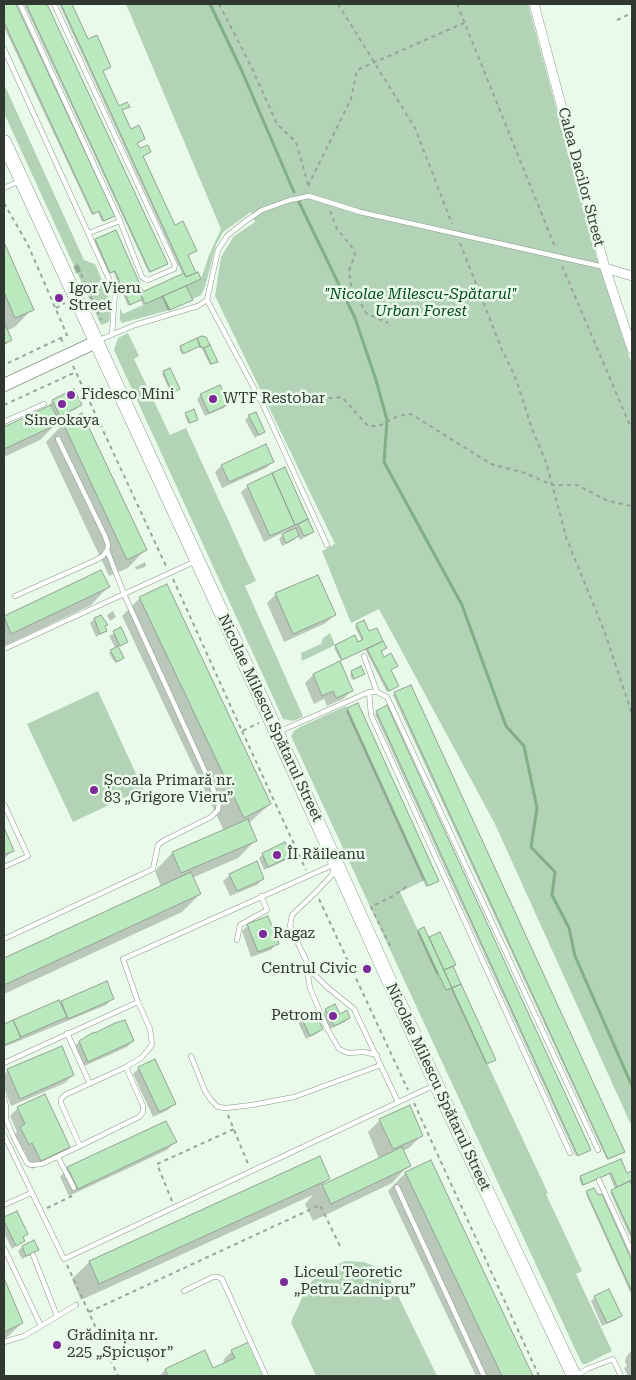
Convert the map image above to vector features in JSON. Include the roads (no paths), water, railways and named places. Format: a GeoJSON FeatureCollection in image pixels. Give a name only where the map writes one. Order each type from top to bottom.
{"type":"FeatureCollection","features":[{"type":"Feature","properties":{"kind":"main road","name":"Nicolae Milescu Spătarul Street"},"geometry":{"type":"LineString","coordinates":[[4,142],[270,717],[436,1084],[574,1376]]}},
{"type":"Feature","properties":{"kind":"street","name":"Calea Dacilor Street"},"geometry":{"type":"LineString","coordinates":[[534,4],[605,268],[632,349]]}},
{"type":"Feature","properties":{"kind":"street"},"geometry":{"type":"LineString","coordinates":[[605,268],[632,276]]}},
{"type":"Feature","properties":{"kind":"street"},"geometry":{"type":"LineString","coordinates":[[4,384],[96,342]]}},
{"type":"Feature","properties":{"kind":"lane"},"geometry":{"type":"LineString","coordinates":[[20,4],[120,220],[142,276],[145,280],[148,280],[174,269],[175,265],[54,4]]}},
{"type":"Feature","properties":{"kind":"lane"},"geometry":{"type":"LineString","coordinates":[[4,49],[115,292],[112,334]]}},
{"type":"Feature","properties":{"kind":"lane"},"geometry":{"type":"LineString","coordinates":[[4,188],[22,181]]}},
{"type":"Feature","properties":{"kind":"lane"},"geometry":{"type":"LineString","coordinates":[[327,545],[255,389],[207,300],[218,250],[227,236],[262,210],[290,200],[309,196],[360,212],[605,268]]}},
{"type":"Feature","properties":{"kind":"lane"},"geometry":{"type":"LineString","coordinates":[[89,234],[120,220]]}},
{"type":"Feature","properties":{"kind":"lane"},"geometry":{"type":"LineString","coordinates":[[96,342],[135,325],[198,306],[207,300]]}},
{"type":"Feature","properties":{"kind":"lane"},"geometry":{"type":"LineString","coordinates":[[4,422],[44,404]]}},
{"type":"Feature","properties":{"kind":"lane"},"geometry":{"type":"LineString","coordinates":[[14,596],[96,560],[103,556],[107,550],[108,545],[105,536],[58,439]]}},
{"type":"Feature","properties":{"kind":"lane"},"geometry":{"type":"LineString","coordinates":[[4,939],[153,869],[158,846],[163,841],[211,817],[218,810],[219,802],[124,594],[107,550]]}},
{"type":"Feature","properties":{"kind":"lane"},"geometry":{"type":"LineString","coordinates":[[4,650],[197,561]]}},
{"type":"Feature","properties":{"kind":"lane"},"geometry":{"type":"LineString","coordinates":[[364,656],[377,692]]}},
{"type":"Feature","properties":{"kind":"lane"},"geometry":{"type":"LineString","coordinates":[[369,692],[372,715],[570,1152]]}},
{"type":"Feature","properties":{"kind":"lane"},"geometry":{"type":"LineString","coordinates":[[277,733],[369,692],[377,692],[387,697],[598,1150]]}},
{"type":"Feature","properties":{"kind":"lane"},"geometry":{"type":"LineString","coordinates":[[4,804],[28,856],[4,867]]}},
{"type":"Feature","properties":{"kind":"lane"},"geometry":{"type":"LineString","coordinates":[[80,1146],[61,1103],[61,1098],[126,1068],[141,1058],[152,1044],[150,1029],[123,959],[336,863]]}},
{"type":"Feature","properties":{"kind":"lane"},"geometry":{"type":"LineString","coordinates":[[336,863],[332,875],[292,915],[290,920],[293,932],[311,971],[354,1009],[398,1102]]}},
{"type":"Feature","properties":{"kind":"lane"},"geometry":{"type":"LineString","coordinates":[[237,940],[240,925],[267,910],[261,896]]}},
{"type":"Feature","properties":{"kind":"lane"},"geometry":{"type":"LineString","coordinates":[[311,971],[308,976],[310,988],[327,1028],[339,1049],[348,1053],[364,1052],[377,1055]]}},
{"type":"Feature","properties":{"kind":"lane"},"geometry":{"type":"LineString","coordinates":[[4,1063],[138,1002]]}},
{"type":"Feature","properties":{"kind":"lane"},"geometry":{"type":"LineString","coordinates":[[68,1033],[90,1084]]}},
{"type":"Feature","properties":{"kind":"lane"},"geometry":{"type":"LineString","coordinates":[[190,1056],[205,1091],[211,1100],[218,1107],[226,1108],[294,1097],[381,1064]]}},
{"type":"Feature","properties":{"kind":"lane"},"geometry":{"type":"LineString","coordinates":[[4,1098],[6,1119],[14,1138],[27,1163],[38,1165],[139,1117],[143,1112],[143,1106],[126,1068]]}},
{"type":"Feature","properties":{"kind":"lane"},"geometry":{"type":"LineString","coordinates":[[4,1135],[64,1259],[436,1084]]}},
{"type":"Feature","properties":{"kind":"lane"},"geometry":{"type":"LineString","coordinates":[[58,1157],[74,1188]]}},
{"type":"Feature","properties":{"kind":"lane"},"geometry":{"type":"LineString","coordinates":[[599,1180],[632,1252]]}},
{"type":"Feature","properties":{"kind":"lane"},"geometry":{"type":"LineString","coordinates":[[397,1187],[484,1376]]}},
{"type":"Feature","properties":{"kind":"lane"},"geometry":{"type":"LineString","coordinates":[[4,1205],[31,1193]]}},
{"type":"Feature","properties":{"kind":"lane"},"geometry":{"type":"LineString","coordinates":[[4,1248],[41,1326]]}},
{"type":"Feature","properties":{"kind":"lane"},"geometry":{"type":"LineString","coordinates":[[33,1255],[57,1316]]}},
{"type":"Feature","properties":{"kind":"lane"},"geometry":{"type":"LineString","coordinates":[[184,1291],[213,1278],[218,1277],[222,1280],[266,1376]]}},
{"type":"Feature","properties":{"kind":"lane"},"geometry":{"type":"LineString","coordinates":[[4,1342],[24,1336],[76,1305]]}},
{"type":"Feature","properties":{"kind":"lane"},"geometry":{"type":"LineString","coordinates":[[574,1376],[613,1358],[621,1376]]}},
{"type":"Feature","properties":{"kind":"waterway"},"geometry":{"type":"LineString","coordinates":[[210,4],[241,69],[294,192]]}},
{"type":"Feature","properties":{"kind":"waterway"},"geometry":{"type":"LineString","coordinates":[[299,202],[355,318],[376,380],[387,420],[384,462],[462,605],[506,726],[524,746],[537,808],[531,847],[555,872],[552,895],[569,928],[575,956],[632,1086]]}},
{"type":"Feature","properties":{"kind":"place","name":"Igor Vieru Street"},"geometry":{"type":"Point","coordinates":[59,298]}},
{"type":"Feature","properties":{"kind":"place","name":"Fidesco Mini"},"geometry":{"type":"Point","coordinates":[71,395]}},
{"type":"Feature","properties":{"kind":"place","name":"WTF Restobar"},"geometry":{"type":"Point","coordinates":[213,399]}},
{"type":"Feature","properties":{"kind":"place","name":"Sineokaya"},"geometry":{"type":"Point","coordinates":[62,404]}},
{"type":"Feature","properties":{"kind":"place","name":"Școala Primară nr. 83 „Grigore Vieru”"},"geometry":{"type":"Point","coordinates":[94,790]}},
{"type":"Feature","properties":{"kind":"place","name":"ÎI Răileanu"},"geometry":{"type":"Point","coordinates":[277,855]}},
{"type":"Feature","properties":{"kind":"place","name":"Ragaz"},"geometry":{"type":"Point","coordinates":[263,934]}},
{"type":"Feature","properties":{"kind":"place","name":"Centrul Civic"},"geometry":{"type":"Point","coordinates":[367,969]}},
{"type":"Feature","properties":{"kind":"place","name":"Petrom"},"geometry":{"type":"Point","coordinates":[333,1016]}},
{"type":"Feature","properties":{"kind":"place","name":"Liceul Teoretic „Petru Zadnipru”"},"geometry":{"type":"Point","coordinates":[284,1282]}},
{"type":"Feature","properties":{"kind":"place","name":"Grădinița nr. 225 „Spicușor”"},"geometry":{"type":"Point","coordinates":[57,1345]}},
{"type":"Feature","properties":{"kind":"park label","name":"\"Nicolae Milescu-Spătarul\" Urban Forest"},"geometry":{"type":"Point","coordinates":[421,304]}}]}
